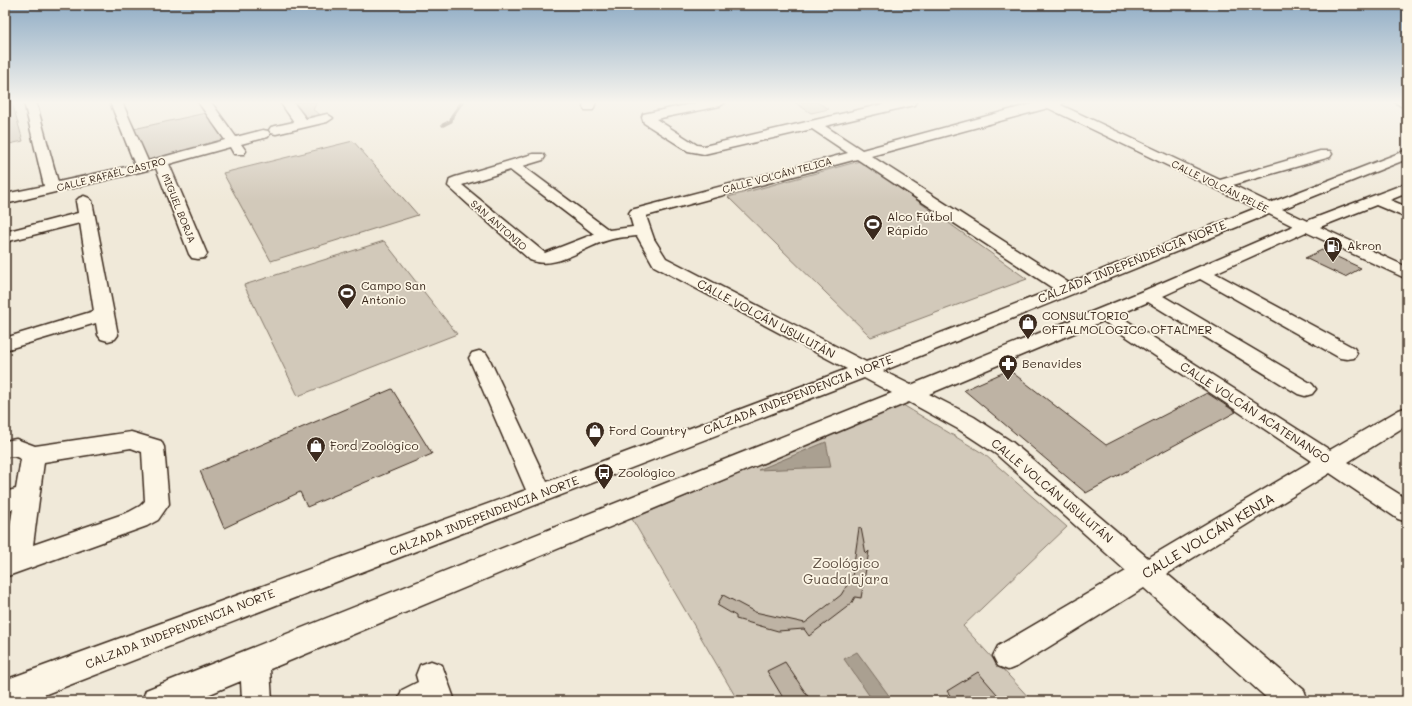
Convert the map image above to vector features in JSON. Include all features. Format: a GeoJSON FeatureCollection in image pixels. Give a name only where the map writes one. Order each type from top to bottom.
{"type":"FeatureCollection","features":[{"type":"Feature","properties":{"kind":"street"},"geometry":{"type":"LineString","coordinates":[[38,135],[52,188]]}},
{"type":"Feature","properties":{"kind":"street"},"geometry":{"type":"LineString","coordinates":[[130,135],[143,167]]}},
{"type":"Feature","properties":{"kind":"street"},"geometry":{"type":"LineString","coordinates":[[227,135],[236,147]]}},
{"type":"Feature","properties":{"kind":"street","name":"CALLE RAFAÉL CASTRO"},"geometry":{"type":"LineString","coordinates":[[5,199],[161,162],[236,147],[263,135]]}},
{"type":"Feature","properties":{"kind":"street"},"geometry":{"type":"LineString","coordinates":[[673,135],[698,150],[780,135]]}},
{"type":"Feature","properties":{"kind":"street"},"geometry":{"type":"LineString","coordinates":[[823,135],[1066,289]]}},
{"type":"Feature","properties":{"kind":"street","name":"CALLE VOLCÁN TELICA"},"geometry":{"type":"LineString","coordinates":[[637,213],[859,157],[937,135]]}},
{"type":"Feature","properties":{"kind":"street","name":"CALLE VOLCÁN PELÉE"},"geometry":{"type":"LineString","coordinates":[[1116,135],[1305,227],[1407,274]]}},
{"type":"Feature","properties":{"kind":"street"},"geometry":{"type":"LineString","coordinates":[[1218,185],[1325,154]]}},
{"type":"Feature","properties":{"kind":"street","name":"CALZADA INDEPENDENCIA NORTE"},"geometry":{"type":"LineString","coordinates":[[5,695],[540,494],[864,370],[1266,208],[1407,154]]}},
{"type":"Feature","properties":{"kind":"street","name":"SAN ANTONIO"},"geometry":{"type":"LineString","coordinates":[[538,158],[460,180],[455,182],[455,186],[536,256],[543,258],[551,257],[606,235],[642,231]]}},
{"type":"Feature","properties":{"kind":"street","name":"MIGUEL BORJA"},"geometry":{"type":"LineString","coordinates":[[161,162],[198,254]]}},
{"type":"Feature","properties":{"kind":"street"},"geometry":{"type":"LineString","coordinates":[[513,165],[606,235]]}},
{"type":"Feature","properties":{"kind":"street"},"geometry":{"type":"LineString","coordinates":[[157,701],[910,394],[1149,295],[1305,227],[1407,188]]}},
{"type":"Feature","properties":{"kind":"street"},"geometry":{"type":"LineString","coordinates":[[1378,200],[1407,213]]}},
{"type":"Feature","properties":{"kind":"street"},"geometry":{"type":"LineString","coordinates":[[5,237],[85,208],[108,335]]}},
{"type":"Feature","properties":{"kind":"street","name":"CALLE VOLCÁN USULUTÁN"},"geometry":{"type":"LineString","coordinates":[[637,213],[648,246],[660,262],[966,423],[1004,448],[1148,572],[1293,701]]}},
{"type":"Feature","properties":{"kind":"street"},"geometry":{"type":"LineString","coordinates":[[1202,272],[1347,353]]}},
{"type":"Feature","properties":{"kind":"street"},"geometry":{"type":"LineString","coordinates":[[1149,295],[1305,389]]}},
{"type":"Feature","properties":{"kind":"street","name":"CALLE VOLCÁN ACATENANGO"},"geometry":{"type":"LineString","coordinates":[[1103,313],[1407,512]]}},
{"type":"Feature","properties":{"kind":"street"},"geometry":{"type":"LineString","coordinates":[[5,344],[104,314]]}},
{"type":"Feature","properties":{"kind":"street"},"geometry":{"type":"LineString","coordinates":[[479,358],[540,494]]}},
{"type":"Feature","properties":{"kind":"street","name":"CALLE VOLCÁN KENIA"},"geometry":{"type":"LineString","coordinates":[[1008,656],[1407,415]]}},
{"type":"Feature","properties":{"kind":"street"},"geometry":{"type":"LineString","coordinates":[[5,449],[16,447],[32,455],[131,440],[153,447],[157,504],[149,513],[12,564]]}},
{"type":"Feature","properties":{"kind":"street"},"geometry":{"type":"LineString","coordinates":[[12,564],[28,495],[32,455]]}},
{"type":"Feature","properties":{"kind":"street"},"geometry":{"type":"LineString","coordinates":[[5,502],[28,495]]}},
{"type":"Feature","properties":{"kind":"street"},"geometry":{"type":"LineString","coordinates":[[254,661],[256,701]]}},
{"type":"Feature","properties":{"kind":"green space"},"geometry":{"type":"Polygon","coordinates":[[[5,135],[21,135],[23,141],[5,145],[5,135]]]}},
{"type":"Feature","properties":{"kind":"green space"},"geometry":{"type":"Polygon","coordinates":[[[131,135],[225,135],[230,142],[146,166],[131,135]]]}},
{"type":"Feature","properties":{"kind":"green space"},"geometry":{"type":"Polygon","coordinates":[[[353,141],[418,215],[271,261],[223,173],[353,141]]]}},
{"type":"Feature","properties":{"kind":"green space","name":"Alco Fútbol Rápido"},"geometry":{"type":"Polygon","coordinates":[[[860,161],[1027,279],[871,337],[728,197],[860,161]]]}},
{"type":"Feature","properties":{"kind":"green space","name":"Campo San Antonio"},"geometry":{"type":"Polygon","coordinates":[[[384,241],[457,334],[298,396],[244,285],[384,241]]]}},
{"type":"Feature","properties":{"kind":"green space","name":"Zoológico Guadalajara"},"geometry":{"type":"Polygon","coordinates":[[[903,405],[984,454],[1067,527],[963,626],[1032,701],[738,701],[632,519],[903,405]]]}},
{"type":"Feature","properties":{"kind":"shaded area"},"geometry":{"type":"Polygon","coordinates":[[[826,442],[831,467],[758,470],[826,442]]]}},
{"type":"Feature","properties":{"kind":"shaded area"},"geometry":{"type":"Polygon","coordinates":[[[857,652],[893,701],[873,701],[844,659],[857,652]]]}},
{"type":"Feature","properties":{"kind":"building","name":"Akron"},"geometry":{"type":"Polygon","coordinates":[[[1322,250],[1361,268],[1345,277],[1305,258],[1322,250]]]}},
{"type":"Feature","properties":{"kind":"building"},"geometry":{"type":"Polygon","coordinates":[[[1009,370],[1106,445],[1207,393],[1236,412],[1086,493],[964,390],[1009,370]]]}},
{"type":"Feature","properties":{"kind":"building","name":"Ford Zoológico"},"geometry":{"type":"Polygon","coordinates":[[[392,389],[432,454],[307,507],[300,492],[224,528],[200,471],[392,389]]]}},
{"type":"Feature","properties":{"kind":"building"},"geometry":{"type":"Polygon","coordinates":[[[859,528],[861,528],[866,554],[869,551],[861,598],[855,597],[851,604],[809,636],[804,629],[778,631],[736,619],[736,616],[717,605],[723,595],[755,612],[805,623],[841,595],[852,577],[859,528]]]}},
{"type":"Feature","properties":{"kind":"building"},"geometry":{"type":"Polygon","coordinates":[[[785,662],[811,701],[785,701],[767,671],[785,662]]]}},
{"type":"Feature","properties":{"kind":"building"},"geometry":{"type":"Polygon","coordinates":[[[978,672],[1003,701],[954,701],[947,691],[978,672]]]}},
{"type":"Feature","properties":{"kind":"place","name":"Alco Fútbol Rápido"},"geometry":{"type":"Point","coordinates":[873,241]}},
{"type":"Feature","properties":{"kind":"place","name":"Akron"},"geometry":{"type":"Point","coordinates":[1333,263]}},
{"type":"Feature","properties":{"kind":"place","name":"Campo San Antonio"},"geometry":{"type":"Point","coordinates":[347,310]}},
{"type":"Feature","properties":{"kind":"place","name":"CONSULTORIO OFTALMOLOGICO OFTALMER"},"geometry":{"type":"Point","coordinates":[1028,340]}},
{"type":"Feature","properties":{"kind":"place","name":"Benavides"},"geometry":{"type":"Point","coordinates":[1008,381]}},
{"type":"Feature","properties":{"kind":"place","name":"Ford Country"},"geometry":{"type":"Point","coordinates":[595,448]}},
{"type":"Feature","properties":{"kind":"place","name":"Ford Zoológico"},"geometry":{"type":"Point","coordinates":[316,463]}},
{"type":"Feature","properties":{"kind":"place","name":"Zoológico"},"geometry":{"type":"Point","coordinates":[604,490]}}]}
